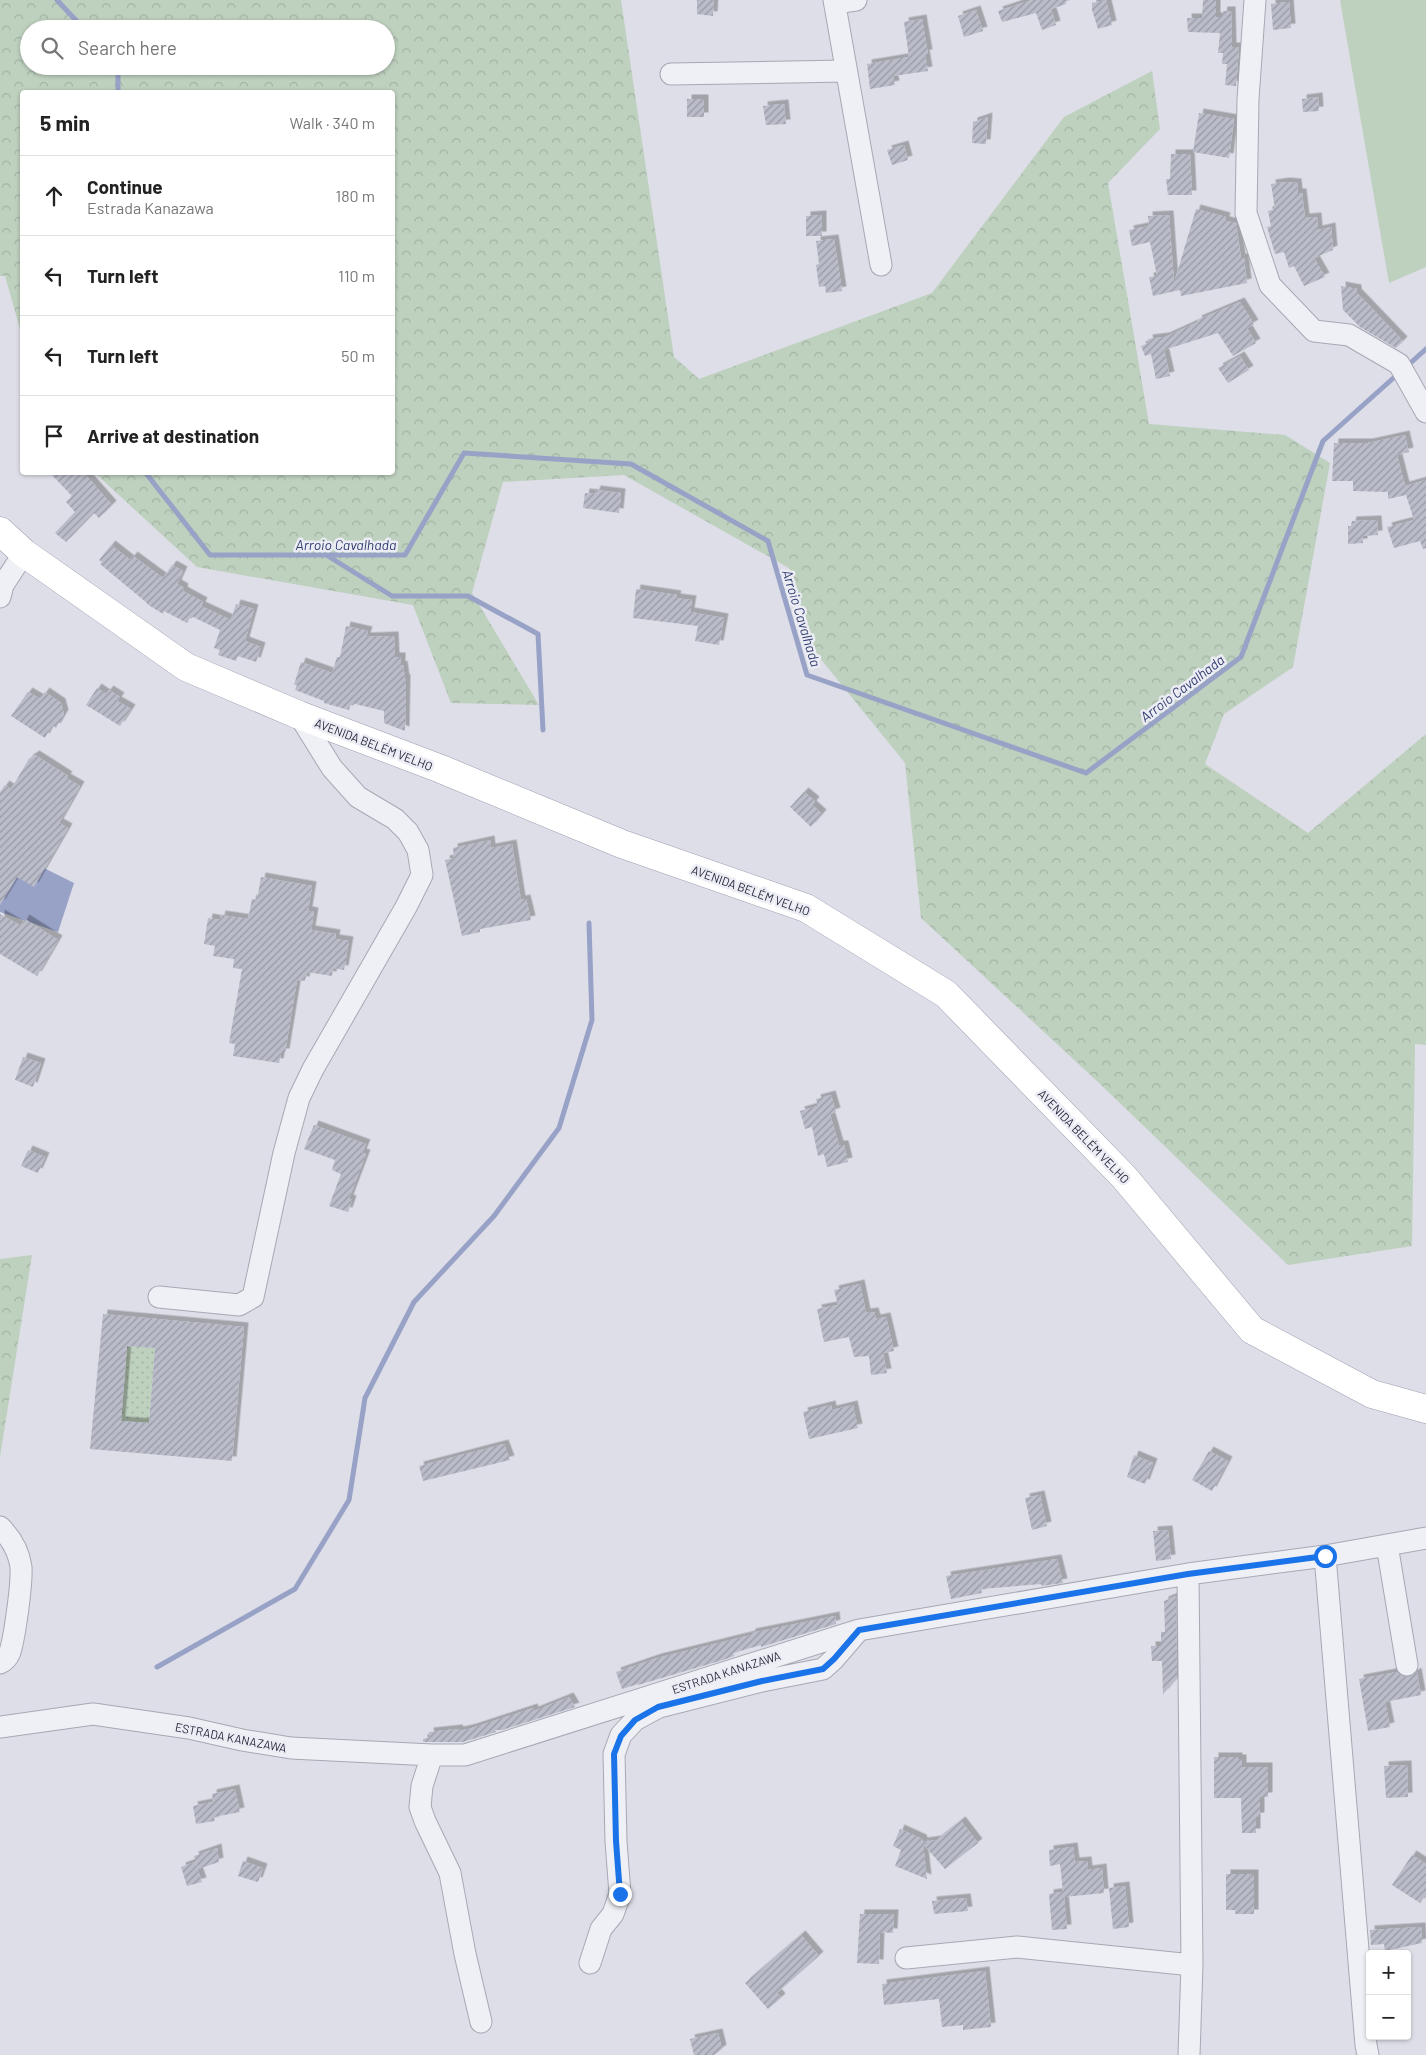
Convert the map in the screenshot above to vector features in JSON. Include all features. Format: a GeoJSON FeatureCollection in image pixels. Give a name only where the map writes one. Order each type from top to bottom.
{"type":"FeatureCollection","features":[{"type":"Feature","properties":{"kind":"main road","name":"AVENIDA BELÉM VELHO"},"geometry":{"type":"LineString","coordinates":[[0,531],[24,553],[186,667],[299,715],[441,769],[622,844],[806,908],[946,994],[1124,1177],[1252,1330],[1372,1394],[1426,1409]]}},
{"type":"Feature","properties":{"kind":"street"},"geometry":{"type":"LineString","coordinates":[[856,0],[834,2],[881,265]]}},
{"type":"Feature","properties":{"kind":"street"},"geometry":{"type":"LineString","coordinates":[[1255,0],[1248,100],[1246,213],[1270,285],[1314,331],[1350,335],[1399,364],[1412,383],[1426,412]]}},
{"type":"Feature","properties":{"kind":"street"},"geometry":{"type":"LineString","coordinates":[[671,74],[846,71]]}},
{"type":"Feature","properties":{"kind":"street"},"geometry":{"type":"LineString","coordinates":[[0,596],[3,586],[24,553]]}},
{"type":"Feature","properties":{"kind":"street"},"geometry":{"type":"LineString","coordinates":[[159,1297],[239,1305],[253,1297],[286,1144],[299,1098],[422,875],[418,850],[408,832],[395,819],[358,797],[332,768],[299,715]]}},
{"type":"Feature","properties":{"kind":"street"},"geometry":{"type":"LineString","coordinates":[[0,1527],[17,1549],[21,1568],[10,1652],[5,1661],[0,1662]]}},
{"type":"Feature","properties":{"kind":"street","name":"ESTRADA KANAZAWA"},"geometry":{"type":"LineString","coordinates":[[0,1727],[93,1714],[189,1728],[242,1740],[291,1748],[465,1755],[859,1630],[1188,1574],[1325,1556],[1426,1538]]}},
{"type":"Feature","properties":{"kind":"street"},"geometry":{"type":"LineString","coordinates":[[1387,1545],[1407,1665]]}},
{"type":"Feature","properties":{"kind":"street"},"geometry":{"type":"LineString","coordinates":[[1325,1556],[1368,2055]]}},
{"type":"Feature","properties":{"kind":"street"},"geometry":{"type":"LineString","coordinates":[[1188,1574],[1192,1965],[1189,2055]]}},
{"type":"Feature","properties":{"kind":"street"},"geometry":{"type":"LineString","coordinates":[[590,1963],[601,1929],[613,1914],[620,1894],[616,1841],[614,1754],[621,1736],[635,1720],[658,1707],[762,1681],[823,1669],[859,1630]]}},
{"type":"Feature","properties":{"kind":"street"},"geometry":{"type":"LineString","coordinates":[[432,1755],[422,1786],[420,1807],[450,1872],[465,1954],[481,2022]]}},
{"type":"Feature","properties":{"kind":"street"},"geometry":{"type":"LineString","coordinates":[[906,1958],[1018,1947],[1192,1965]]}},
{"type":"Feature","properties":{"kind":"green space"},"geometry":{"type":"Polygon","coordinates":[[[0,0],[621,0],[674,357],[699,379],[932,293],[1064,117],[1152,71],[1160,129],[1108,183],[1149,424],[1285,435],[1330,463],[1293,667],[1224,714],[1205,764],[1308,833],[1426,734],[1426,1045],[1415,1044],[1412,1246],[1288,1265],[1098,1082],[921,918],[905,763],[811,647],[789,568],[624,475],[503,482],[472,593],[539,705],[451,703],[413,605],[197,567],[97,475],[395,475],[395,90],[20,90],[20,329],[5,276],[0,276],[0,0]]]}},
{"type":"Feature","properties":{"kind":"green space"},"geometry":{"type":"Polygon","coordinates":[[[1340,0],[1426,0],[1426,267],[1389,283],[1340,0]]]}},
{"type":"Feature","properties":{"kind":"green space"},"geometry":{"type":"Polygon","coordinates":[[[32,1255],[0,1457],[0,1259],[32,1255]]]}},
{"type":"Feature","properties":{"kind":"green space"},"geometry":{"type":"Polygon","coordinates":[[[127,1346],[155,1348],[149,1423],[121,1421],[127,1346]]]}},
{"type":"Feature","properties":{"kind":"water"},"geometry":{"type":"Polygon","coordinates":[[[0,846],[74,883],[58,932],[0,912],[0,846]]]}},
{"type":"Feature","properties":{"kind":"building"},"geometry":{"type":"Polygon","coordinates":[[[697,0],[714,0],[713,16],[697,14],[697,0]]]}},
{"type":"Feature","properties":{"kind":"building"},"geometry":{"type":"Polygon","coordinates":[[[1032,0],[1066,0],[1066,4],[1051,9],[1056,25],[1042,30],[1036,13],[1002,22],[998,11],[1032,0]]]}},
{"type":"Feature","properties":{"kind":"building"},"geometry":{"type":"Polygon","coordinates":[[[1106,0],[1112,25],[1098,29],[1092,10],[1092,3],[1106,0]]]}},
{"type":"Feature","properties":{"kind":"building"},"geometry":{"type":"Polygon","coordinates":[[[1203,0],[1216,0],[1216,17],[1222,17],[1223,11],[1231,11],[1232,47],[1239,47],[1236,86],[1225,85],[1227,64],[1222,64],[1223,53],[1218,53],[1220,33],[1188,32],[1187,18],[1202,18],[1203,0]]]}},
{"type":"Feature","properties":{"kind":"building"},"geometry":{"type":"Polygon","coordinates":[[[1289,2],[1291,28],[1273,30],[1271,4],[1289,2]]]}},
{"type":"Feature","properties":{"kind":"building"},"geometry":{"type":"Polygon","coordinates":[[[976,10],[983,31],[964,37],[958,16],[976,10]]]}},
{"type":"Feature","properties":{"kind":"building"},"geometry":{"type":"Polygon","coordinates":[[[922,19],[928,54],[925,54],[928,71],[893,76],[895,85],[870,89],[867,64],[909,57],[904,22],[922,19]]]}},
{"type":"Feature","properties":{"kind":"building"},"geometry":{"type":"Polygon","coordinates":[[[1318,97],[1319,111],[1303,112],[1302,99],[1318,97]]]}},
{"type":"Feature","properties":{"kind":"building"},"geometry":{"type":"Polygon","coordinates":[[[687,99],[704,99],[704,117],[687,117],[687,99]]]}},
{"type":"Feature","properties":{"kind":"building"},"geometry":{"type":"Polygon","coordinates":[[[784,104],[786,124],[766,125],[763,106],[784,104]]]}},
{"type":"Feature","properties":{"kind":"building"},"geometry":{"type":"Polygon","coordinates":[[[1199,113],[1234,119],[1229,158],[1193,152],[1199,113]]]}},
{"type":"Feature","properties":{"kind":"building"},"geometry":{"type":"Polygon","coordinates":[[[988,117],[986,144],[972,143],[973,122],[988,117]]]}},
{"type":"Feature","properties":{"kind":"building"},"geometry":{"type":"Polygon","coordinates":[[[904,145],[908,160],[892,165],[887,150],[904,145]]]}},
{"type":"Feature","properties":{"kind":"building"},"geometry":{"type":"Polygon","coordinates":[[[1171,154],[1190,154],[1192,195],[1168,195],[1166,179],[1170,179],[1171,154]]]}},
{"type":"Feature","properties":{"kind":"building"},"geometry":{"type":"Polygon","coordinates":[[[1297,183],[1298,193],[1302,193],[1305,218],[1317,217],[1318,230],[1331,227],[1333,250],[1314,258],[1325,277],[1304,286],[1294,266],[1289,268],[1284,252],[1275,254],[1267,227],[1271,226],[1268,211],[1275,209],[1271,184],[1297,183]]]}},
{"type":"Feature","properties":{"kind":"building"},"geometry":{"type":"Polygon","coordinates":[[[1196,209],[1226,217],[1225,221],[1236,223],[1241,258],[1244,258],[1247,283],[1181,296],[1180,290],[1153,296],[1149,277],[1157,276],[1150,242],[1132,246],[1129,230],[1149,226],[1148,216],[1169,215],[1174,283],[1196,209]]]}},
{"type":"Feature","properties":{"kind":"building"},"geometry":{"type":"Polygon","coordinates":[[[822,215],[822,236],[806,236],[806,216],[822,215]]]}},
{"type":"Feature","properties":{"kind":"building"},"geometry":{"type":"Polygon","coordinates":[[[834,239],[842,291],[826,293],[825,286],[819,287],[816,265],[819,264],[816,241],[834,239]]]}},
{"type":"Feature","properties":{"kind":"building"},"geometry":{"type":"Polygon","coordinates":[[[1341,286],[1357,289],[1357,293],[1403,341],[1396,348],[1360,327],[1343,310],[1341,286]]]}},
{"type":"Feature","properties":{"kind":"building"},"geometry":{"type":"Polygon","coordinates":[[[1240,302],[1254,324],[1247,328],[1256,343],[1233,356],[1218,333],[1164,350],[1170,376],[1156,379],[1151,354],[1145,356],[1141,346],[1149,343],[1148,339],[1165,337],[1198,322],[1197,320],[1240,302]]]}},
{"type":"Feature","properties":{"kind":"building"},"geometry":{"type":"Polygon","coordinates":[[[1240,356],[1249,370],[1228,383],[1218,368],[1240,356]]]}},
{"type":"Feature","properties":{"kind":"building"},"geometry":{"type":"Polygon","coordinates":[[[1405,435],[1409,452],[1397,455],[1405,486],[1426,480],[1426,548],[1423,549],[1420,541],[1394,548],[1387,527],[1414,520],[1406,495],[1388,499],[1388,492],[1353,491],[1353,481],[1332,481],[1334,443],[1368,443],[1405,435]]]}},
{"type":"Feature","properties":{"kind":"building"},"geometry":{"type":"Polygon","coordinates":[[[52,475],[86,475],[112,505],[99,518],[94,513],[66,542],[55,533],[75,512],[66,502],[72,496],[52,475]]]}},
{"type":"Feature","properties":{"kind":"building"},"geometry":{"type":"Polygon","coordinates":[[[596,490],[621,493],[619,513],[583,508],[585,493],[595,494],[596,490]]]}},
{"type":"Feature","properties":{"kind":"building"},"geometry":{"type":"Polygon","coordinates":[[[1377,520],[1378,535],[1363,536],[1363,543],[1348,544],[1348,526],[1351,526],[1352,521],[1377,520]]]}},
{"type":"Feature","properties":{"kind":"building"},"geometry":{"type":"Polygon","coordinates":[[[111,545],[130,560],[133,556],[163,578],[172,565],[183,571],[177,584],[184,588],[183,591],[203,602],[201,606],[231,620],[236,604],[254,609],[245,641],[261,647],[256,662],[238,656],[236,661],[218,655],[220,650],[214,648],[220,630],[191,616],[187,623],[164,611],[163,614],[147,604],[100,564],[102,562],[99,560],[111,545]]]}},
{"type":"Feature","properties":{"kind":"building"},"geometry":{"type":"Polygon","coordinates":[[[636,589],[677,595],[676,598],[692,600],[690,612],[724,618],[719,645],[695,641],[698,626],[633,618],[636,589]]]}},
{"type":"Feature","properties":{"kind":"building"},"geometry":{"type":"Polygon","coordinates":[[[346,626],[368,631],[366,637],[394,636],[395,657],[401,657],[401,666],[403,665],[406,679],[405,731],[384,723],[384,711],[351,703],[349,710],[324,703],[324,701],[295,690],[297,685],[294,685],[301,662],[332,673],[337,657],[340,657],[346,626]]]}},
{"type":"Feature","properties":{"kind":"building"},"geometry":{"type":"Polygon","coordinates":[[[97,688],[106,694],[109,690],[120,697],[117,701],[131,709],[120,726],[86,705],[97,688]]]}},
{"type":"Feature","properties":{"kind":"building"},"geometry":{"type":"Polygon","coordinates":[[[28,692],[40,699],[45,692],[61,703],[64,714],[56,728],[52,725],[45,738],[11,716],[28,692]]]}},
{"type":"Feature","properties":{"kind":"building"},"geometry":{"type":"Polygon","coordinates":[[[35,755],[80,786],[59,823],[68,828],[34,887],[17,877],[0,905],[0,792],[5,785],[11,789],[29,759],[35,755]]]}},
{"type":"Feature","properties":{"kind":"building"},"geometry":{"type":"Polygon","coordinates":[[[804,792],[815,801],[812,805],[822,814],[811,827],[790,807],[804,792]]]}},
{"type":"Feature","properties":{"kind":"building"},"geometry":{"type":"Polygon","coordinates":[[[490,840],[491,848],[512,844],[521,900],[526,899],[531,920],[480,929],[480,932],[462,936],[445,860],[454,858],[453,848],[490,840]]]}},
{"type":"Feature","properties":{"kind":"building"},"geometry":{"type":"Polygon","coordinates":[[[261,877],[312,886],[308,911],[314,912],[311,930],[336,934],[335,939],[349,941],[344,970],[333,968],[332,976],[307,972],[305,981],[297,980],[285,1053],[281,1053],[279,1063],[233,1056],[235,1044],[229,1043],[242,969],[233,968],[234,959],[213,956],[215,946],[204,944],[208,918],[220,920],[221,915],[248,919],[252,899],[257,900],[261,877]]]}},
{"type":"Feature","properties":{"kind":"building"},"geometry":{"type":"Polygon","coordinates":[[[0,914],[21,926],[25,919],[58,940],[37,976],[0,954],[0,914]]]}},
{"type":"Feature","properties":{"kind":"building"},"geometry":{"type":"Polygon","coordinates":[[[23,1057],[41,1063],[33,1087],[15,1080],[23,1057]]]}},
{"type":"Feature","properties":{"kind":"building"},"geometry":{"type":"Polygon","coordinates":[[[831,1095],[836,1112],[830,1114],[839,1145],[844,1145],[848,1162],[827,1167],[824,1154],[818,1156],[812,1127],[805,1129],[800,1111],[818,1106],[816,1099],[831,1095]]]}},
{"type":"Feature","properties":{"kind":"building"},"geometry":{"type":"Polygon","coordinates":[[[314,1125],[366,1144],[362,1153],[366,1154],[349,1199],[352,1200],[348,1212],[329,1206],[341,1174],[332,1170],[335,1160],[304,1149],[314,1125]]]}},
{"type":"Feature","properties":{"kind":"building"},"geometry":{"type":"Polygon","coordinates":[[[28,1150],[45,1157],[38,1173],[21,1166],[28,1150]]]}},
{"type":"Feature","properties":{"kind":"building"},"geometry":{"type":"Polygon","coordinates":[[[860,1284],[866,1313],[874,1312],[876,1319],[886,1317],[894,1351],[883,1353],[887,1373],[871,1375],[869,1356],[854,1357],[849,1337],[824,1342],[817,1309],[838,1305],[834,1290],[860,1284]]]}},
{"type":"Feature","properties":{"kind":"building"},"geometry":{"type":"Polygon","coordinates":[[[103,1314],[244,1327],[232,1461],[90,1449],[103,1314]],[[127,1346],[121,1421],[149,1423],[155,1348],[127,1346]]]}},
{"type":"Feature","properties":{"kind":"building"},"geometry":{"type":"Polygon","coordinates":[[[831,1405],[832,1410],[853,1405],[858,1428],[809,1439],[803,1412],[831,1405]]]}},
{"type":"Feature","properties":{"kind":"building"},"geometry":{"type":"Polygon","coordinates":[[[504,1444],[510,1460],[423,1481],[419,1466],[504,1444]]]}},
{"type":"Feature","properties":{"kind":"building"},"geometry":{"type":"Polygon","coordinates":[[[1209,1451],[1228,1461],[1212,1491],[1192,1480],[1209,1451]]]}},
{"type":"Feature","properties":{"kind":"building"},"geometry":{"type":"Polygon","coordinates":[[[1134,1455],[1153,1463],[1145,1484],[1127,1477],[1134,1455]]]}},
{"type":"Feature","properties":{"kind":"building"},"geometry":{"type":"Polygon","coordinates":[[[1040,1495],[1047,1526],[1032,1530],[1025,1498],[1040,1495]]]}},
{"type":"Feature","properties":{"kind":"building"},"geometry":{"type":"Polygon","coordinates":[[[1168,1530],[1171,1559],[1156,1561],[1153,1531],[1168,1530]]]}},
{"type":"Feature","properties":{"kind":"building"},"geometry":{"type":"Polygon","coordinates":[[[1057,1559],[1063,1583],[981,1589],[982,1593],[951,1599],[946,1576],[1057,1559]]]}},
{"type":"Feature","properties":{"kind":"building"},"geometry":{"type":"Polygon","coordinates":[[[1176,1596],[1177,1678],[1163,1694],[1162,1661],[1152,1661],[1151,1646],[1161,1646],[1161,1632],[1165,1632],[1164,1601],[1176,1596]]]}},
{"type":"Feature","properties":{"kind":"building"},"geometry":{"type":"Polygon","coordinates":[[[835,1616],[836,1624],[761,1647],[761,1645],[733,1653],[734,1656],[723,1660],[638,1685],[622,1689],[616,1672],[657,1658],[751,1635],[751,1633],[835,1616]]]}},
{"type":"Feature","properties":{"kind":"building"},"geometry":{"type":"Polygon","coordinates":[[[1397,1672],[1402,1676],[1409,1677],[1417,1672],[1421,1695],[1385,1702],[1390,1727],[1368,1731],[1359,1679],[1397,1672]]]}},
{"type":"Feature","properties":{"kind":"building"},"geometry":{"type":"Polygon","coordinates":[[[569,1697],[575,1707],[502,1730],[495,1730],[496,1732],[463,1742],[423,1742],[423,1739],[430,1737],[429,1732],[458,1729],[459,1731],[472,1728],[533,1708],[534,1711],[569,1697]]]}},
{"type":"Feature","properties":{"kind":"building"},"geometry":{"type":"Polygon","coordinates":[[[1214,1757],[1238,1757],[1238,1759],[1242,1759],[1242,1767],[1268,1767],[1268,1797],[1260,1797],[1260,1817],[1256,1817],[1256,1833],[1242,1833],[1241,1798],[1214,1798],[1214,1757]]]}},
{"type":"Feature","properties":{"kind":"building"},"geometry":{"type":"Polygon","coordinates":[[[1407,1765],[1408,1797],[1386,1798],[1384,1766],[1407,1765]]]}},
{"type":"Feature","properties":{"kind":"building"},"geometry":{"type":"Polygon","coordinates":[[[235,1789],[240,1812],[214,1817],[215,1821],[196,1824],[193,1806],[213,1802],[212,1794],[235,1789]]]}},
{"type":"Feature","properties":{"kind":"building"},"geometry":{"type":"Polygon","coordinates":[[[961,1821],[978,1843],[945,1869],[923,1844],[927,1879],[895,1866],[901,1850],[893,1846],[900,1829],[922,1839],[923,1842],[937,1840],[961,1821]]]}},
{"type":"Feature","properties":{"kind":"building"},"geometry":{"type":"Polygon","coordinates":[[[1073,1847],[1075,1862],[1087,1861],[1088,1870],[1102,1868],[1104,1893],[1064,1897],[1067,1929],[1052,1930],[1049,1894],[1063,1892],[1060,1864],[1050,1866],[1049,1850],[1073,1847]]]}},
{"type":"Feature","properties":{"kind":"building"},"geometry":{"type":"Polygon","coordinates":[[[217,1848],[219,1862],[198,1869],[194,1856],[217,1848]]]}},
{"type":"Feature","properties":{"kind":"building"},"geometry":{"type":"Polygon","coordinates":[[[1412,1855],[1426,1864],[1426,1894],[1420,1903],[1392,1885],[1412,1855]]]}},
{"type":"Feature","properties":{"kind":"building"},"geometry":{"type":"Polygon","coordinates":[[[243,1861],[263,1868],[258,1882],[238,1876],[243,1861]]]}},
{"type":"Feature","properties":{"kind":"building"},"geometry":{"type":"Polygon","coordinates":[[[195,1862],[202,1882],[187,1886],[181,1867],[195,1862]]]}},
{"type":"Feature","properties":{"kind":"building"},"geometry":{"type":"Polygon","coordinates":[[[1226,1874],[1254,1874],[1254,1914],[1235,1914],[1235,1910],[1226,1910],[1226,1874]]]}},
{"type":"Feature","properties":{"kind":"building"},"geometry":{"type":"Polygon","coordinates":[[[1125,1886],[1129,1927],[1113,1929],[1109,1888],[1125,1886]]]}},
{"type":"Feature","properties":{"kind":"building"},"geometry":{"type":"Polygon","coordinates":[[[966,1898],[968,1911],[934,1914],[932,1901],[966,1898]]]}},
{"type":"Feature","properties":{"kind":"building"},"geometry":{"type":"Polygon","coordinates":[[[860,1914],[894,1914],[893,1933],[880,1932],[879,1964],[857,1963],[860,1914]]]}},
{"type":"Feature","properties":{"kind":"building"},"geometry":{"type":"Polygon","coordinates":[[[1421,1927],[1422,1943],[1385,1950],[1384,1944],[1371,1945],[1370,1930],[1421,1927]]]}},
{"type":"Feature","properties":{"kind":"building"},"geometry":{"type":"Polygon","coordinates":[[[801,1935],[819,1956],[777,1993],[781,1998],[768,2009],[745,1983],[801,1935]]]}},
{"type":"Feature","properties":{"kind":"building"},"geometry":{"type":"Polygon","coordinates":[[[985,1971],[991,2027],[963,2030],[963,2025],[942,2027],[939,1999],[884,2005],[882,1984],[985,1971]]]}},
{"type":"Feature","properties":{"kind":"building"},"geometry":{"type":"Polygon","coordinates":[[[718,2033],[722,2049],[714,2055],[694,2055],[690,2039],[718,2033]]]}},
{"type":"Feature","properties":{"kind":"waterway","name":"Arroio Cavalhada"},"geometry":{"type":"LineString","coordinates":[[57,0],[76,20]]}},
{"type":"Feature","properties":{"kind":"waterway","name":"Arroio Cavalhada"},"geometry":{"type":"LineString","coordinates":[[118,75],[118,90]]}},
{"type":"Feature","properties":{"kind":"waterway","name":"Arroio Cavalhada"},"geometry":{"type":"LineString","coordinates":[[1406,367],[1426,349]]}},
{"type":"Feature","properties":{"kind":"waterway","name":"Arroio Cavalhada"},"geometry":{"type":"LineString","coordinates":[[147,475],[210,555],[405,555],[464,453],[631,464],[768,541],[807,675],[1086,773],[1241,657],[1323,441],[1399,373]]}},
{"type":"Feature","properties":{"kind":"waterway"},"geometry":{"type":"LineString","coordinates":[[328,556],[392,596],[468,596],[538,634],[543,730]]}},
{"type":"Feature","properties":{"kind":"waterway"},"geometry":{"type":"LineString","coordinates":[[157,1667],[295,1589],[349,1500],[365,1398],[414,1302],[494,1216],[559,1128],[592,1020],[589,923]]}},
{"type":"Feature","properties":{"kind":"route"},"geometry":{"type":"LineString","coordinates":[[620,1894],[616,1841],[614,1754],[621,1736],[635,1720],[658,1707],[762,1681],[823,1669],[859,1630],[1188,1574],[1325,1556]]}}]}
